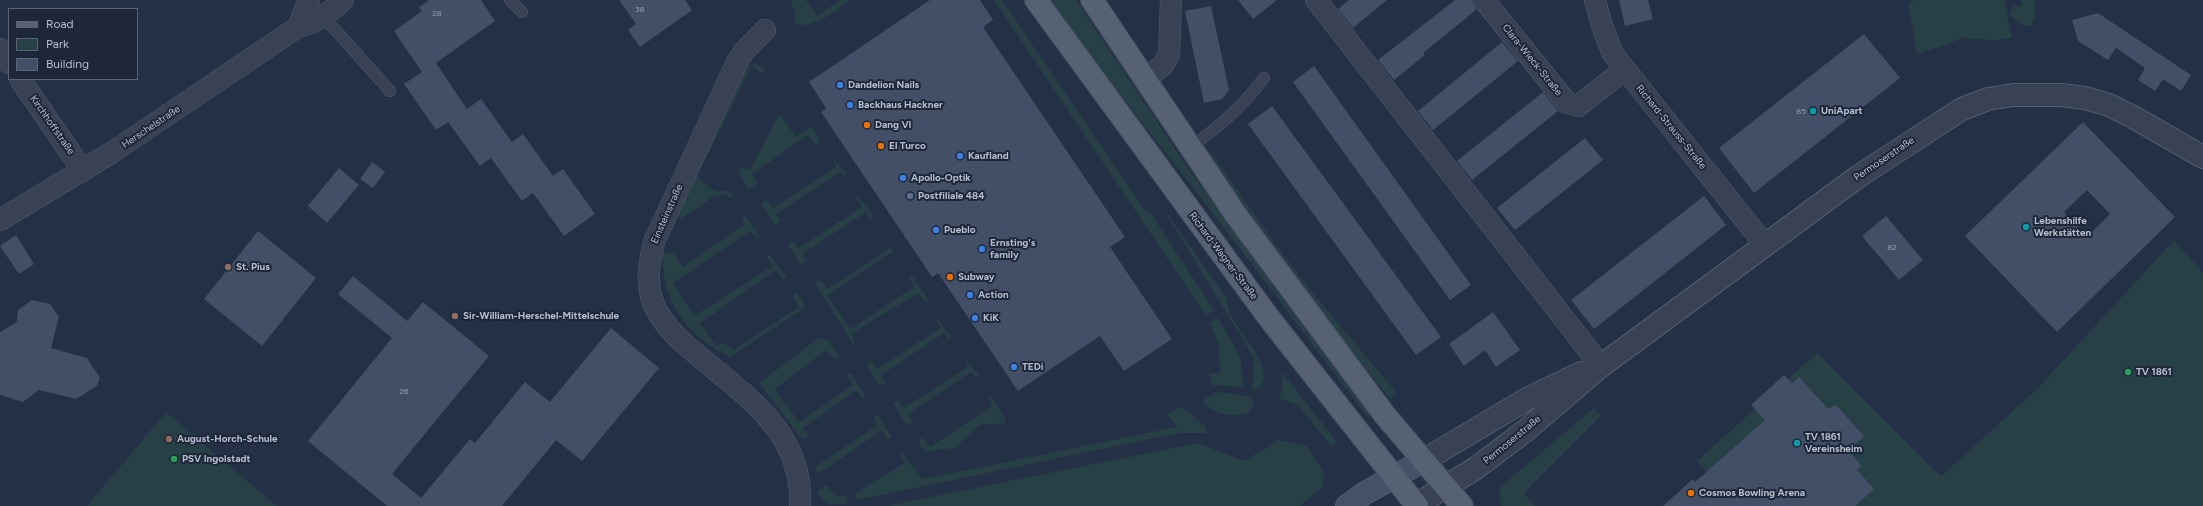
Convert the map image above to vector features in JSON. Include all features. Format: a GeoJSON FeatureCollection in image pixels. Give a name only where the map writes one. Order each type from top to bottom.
{"type":"FeatureCollection","features":[{"type":"Feature","properties":{"kind":"main road","name":"Richard-Wagner-Straße"},"geometry":{"type":"LineString","coordinates":[[1036,0],[1265,312],[1415,506]]}},
{"type":"Feature","properties":{"kind":"main road"},"geometry":{"type":"LineString","coordinates":[[1092,0],[1236,214],[1316,324],[1384,414],[1462,506]]}},
{"type":"Feature","properties":{"kind":"main road"},"geometry":{"type":"LineString","coordinates":[[1347,506],[1423,461]]}},
{"type":"Feature","properties":{"kind":"street"},"geometry":{"type":"LineString","coordinates":[[298,27],[309,0]]}},
{"type":"Feature","properties":{"kind":"street","name":"Herschelstraße"},"geometry":{"type":"LineString","coordinates":[[0,220],[83,171],[298,27],[307,26],[324,16],[343,0]]}},
{"type":"Feature","properties":{"kind":"street"},"geometry":{"type":"LineString","coordinates":[[1145,78],[1162,66],[1169,55],[1172,0]]}},
{"type":"Feature","properties":{"kind":"street"},"geometry":{"type":"LineString","coordinates":[[1316,0],[1601,366]]}},
{"type":"Feature","properties":{"kind":"street","name":"Clara-Wieck-Straße"},"geometry":{"type":"LineString","coordinates":[[1484,0],[1567,103],[1578,106],[1624,70]]}},
{"type":"Feature","properties":{"kind":"street","name":"Richard-Strauss-Straße"},"geometry":{"type":"LineString","coordinates":[[1595,0],[1602,26],[1613,54],[1624,70],[1686,144],[1765,245]]}},
{"type":"Feature","properties":{"kind":"street","name":"Einsteinstraße"},"geometry":{"type":"LineString","coordinates":[[765,30],[745,50],[737,62],[654,242],[648,268],[651,296],[660,317],[678,338],[755,403],[774,425],[788,446],[798,468],[801,486],[800,506]]}},
{"type":"Feature","properties":{"kind":"street"},"geometry":{"type":"LineString","coordinates":[[0,50],[8,62]]}},
{"type":"Feature","properties":{"kind":"street","name":"Kirchhoffstraße"},"geometry":{"type":"LineString","coordinates":[[21,80],[83,171]]}},
{"type":"Feature","properties":{"kind":"street","name":"Permoserstraße"},"geometry":{"type":"LineString","coordinates":[[1415,506],[1476,468],[1525,431],[1601,366],[1858,176],[1936,124],[1962,109],[1988,99],[2014,95],[2061,95],[2084,98],[2109,105],[2203,156]]}},
{"type":"Feature","properties":{"kind":"street","name":"Permoserstraße"},"geometry":{"type":"LineString","coordinates":[[1423,461],[1527,398],[1578,374],[1601,366]]}},
{"type":"Feature","properties":{"kind":"lane"},"geometry":{"type":"LineString","coordinates":[[309,0],[390,91]]}},
{"type":"Feature","properties":{"kind":"lane"},"geometry":{"type":"LineString","coordinates":[[510,0],[522,12]]}},
{"type":"Feature","properties":{"kind":"lane"},"geometry":{"type":"LineString","coordinates":[[1191,147],[1227,119],[1252,94],[1264,78]]}},
{"type":"Feature","properties":{"kind":"green space"},"geometry":{"type":"Polygon","coordinates":[[[794,0],[806,0],[817,16],[840,0],[851,0],[826,17],[805,25],[797,25],[794,21],[795,12],[791,3],[794,0]]]}},
{"type":"Feature","properties":{"kind":"green space"},"geometry":{"type":"Polygon","coordinates":[[[994,0],[1002,0],[1144,209],[1150,212],[1214,310],[1206,316],[994,0]]]}},
{"type":"Feature","properties":{"kind":"green space"},"geometry":{"type":"Polygon","coordinates":[[[1047,0],[1076,0],[1188,168],[1282,298],[1371,415],[1368,418],[1241,250],[1047,0]]]}},
{"type":"Feature","properties":{"kind":"green space"},"geometry":{"type":"Polygon","coordinates":[[[1916,0],[2004,0],[2012,38],[1994,40],[1961,38],[1946,45],[1917,54],[1908,2],[1916,0]]]}},
{"type":"Feature","properties":{"kind":"green space"},"geometry":{"type":"Polygon","coordinates":[[[2021,0],[2033,0],[2036,15],[2031,26],[2025,26],[2009,15],[2014,6],[2020,7],[2022,5],[2021,0]]]}},
{"type":"Feature","properties":{"kind":"green space"},"geometry":{"type":"Polygon","coordinates":[[[755,64],[764,68],[764,74],[751,67],[697,176],[707,186],[714,190],[727,190],[733,196],[730,198],[726,194],[713,197],[680,220],[678,214],[745,69],[755,64]]]}},
{"type":"Feature","properties":{"kind":"green space"},"geometry":{"type":"Polygon","coordinates":[[[778,116],[781,116],[796,137],[812,126],[821,142],[816,145],[808,135],[752,174],[758,183],[748,189],[738,170],[742,167],[750,171],[778,116]]]}},
{"type":"Feature","properties":{"kind":"green space"},"geometry":{"type":"Polygon","coordinates":[[[1211,152],[1276,245],[1315,296],[1397,393],[1390,399],[1311,300],[1209,155],[1211,152]]]}},
{"type":"Feature","properties":{"kind":"green space"},"geometry":{"type":"Polygon","coordinates":[[[831,156],[847,174],[846,177],[840,172],[776,214],[781,222],[774,224],[762,204],[766,200],[773,208],[836,167],[831,156]]]}},
{"type":"Feature","properties":{"kind":"green space"},"geometry":{"type":"Polygon","coordinates":[[[858,196],[873,217],[871,219],[866,212],[802,254],[807,262],[800,264],[788,244],[792,241],[799,248],[862,207],[856,197],[858,196]]]}},
{"type":"Feature","properties":{"kind":"green space"},"geometry":{"type":"Polygon","coordinates":[[[1157,199],[1225,296],[1230,314],[1256,353],[1264,375],[1262,384],[1255,390],[1252,387],[1254,358],[1157,199]]]}},
{"type":"Feature","properties":{"kind":"green space"},"geometry":{"type":"Polygon","coordinates":[[[744,216],[759,235],[758,237],[756,238],[750,231],[673,283],[694,316],[773,266],[767,257],[770,255],[786,276],[785,278],[782,279],[776,270],[700,323],[716,346],[721,342],[734,350],[799,307],[793,297],[795,293],[799,295],[806,307],[730,357],[714,348],[701,338],[679,315],[666,286],[663,252],[674,254],[683,267],[745,224],[742,219],[744,216]]]}},
{"type":"Feature","properties":{"kind":"green space","name":"TV 1861"},"geometry":{"type":"Polygon","coordinates":[[[2174,240],[2203,273],[2203,506],[1734,506],[1697,461],[1817,353],[1941,476],[2036,390],[2174,240]]]}},
{"type":"Feature","properties":{"kind":"green space"},"geometry":{"type":"Polygon","coordinates":[[[891,247],[894,251],[827,296],[850,329],[914,287],[909,278],[912,276],[928,299],[925,302],[918,293],[851,334],[855,342],[853,344],[815,283],[820,279],[828,289],[891,247]]]}},
{"type":"Feature","properties":{"kind":"green space"},"geometry":{"type":"Polygon","coordinates":[[[936,317],[951,338],[949,340],[944,333],[881,375],[886,383],[879,385],[867,365],[871,361],[877,369],[941,328],[935,318],[936,317]]]}},
{"type":"Feature","properties":{"kind":"green space"},"geometry":{"type":"Polygon","coordinates":[[[1218,318],[1241,358],[1243,387],[1212,385],[1209,373],[1220,373],[1218,343],[1210,323],[1218,318]]]}},
{"type":"Feature","properties":{"kind":"green space"},"geometry":{"type":"Polygon","coordinates":[[[820,337],[829,341],[840,357],[834,359],[826,350],[775,389],[799,422],[853,385],[847,376],[849,373],[852,374],[866,397],[862,398],[856,390],[803,428],[809,436],[803,440],[759,383],[820,337]]]}},
{"type":"Feature","properties":{"kind":"green space"},"geometry":{"type":"Polygon","coordinates":[[[963,356],[978,374],[978,377],[976,378],[971,372],[908,414],[913,422],[909,425],[906,424],[893,404],[898,400],[904,408],[968,367],[963,356]]]}},
{"type":"Feature","properties":{"kind":"green space"},"geometry":{"type":"Polygon","coordinates":[[[1282,372],[1337,442],[1331,446],[1299,406],[1279,398],[1282,388],[1282,372]]]}},
{"type":"Feature","properties":{"kind":"green space"},"geometry":{"type":"Polygon","coordinates":[[[1216,392],[1249,396],[1255,403],[1248,413],[1236,415],[1223,414],[1211,409],[1203,400],[1216,392]]]}},
{"type":"Feature","properties":{"kind":"green space"},"geometry":{"type":"Polygon","coordinates":[[[990,395],[1005,417],[1004,423],[979,425],[955,448],[927,451],[920,447],[919,441],[923,437],[930,447],[992,406],[988,398],[990,395]]]}},
{"type":"Feature","properties":{"kind":"green space"},"geometry":{"type":"Polygon","coordinates":[[[1182,406],[1207,428],[1206,433],[1179,433],[857,500],[856,493],[904,463],[900,456],[902,453],[923,479],[1177,427],[1167,415],[1182,406]]]}},
{"type":"Feature","properties":{"kind":"green space"},"geometry":{"type":"Polygon","coordinates":[[[1594,408],[1601,416],[1524,493],[1535,506],[1501,506],[1499,488],[1594,408]]]}},
{"type":"Feature","properties":{"kind":"green space","name":"PSV Ingolstadt"},"geometry":{"type":"Polygon","coordinates":[[[166,412],[277,506],[87,506],[166,412]]]}},
{"type":"Feature","properties":{"kind":"green space"},"geometry":{"type":"Polygon","coordinates":[[[878,415],[892,437],[888,439],[882,430],[818,474],[815,467],[878,425],[874,418],[878,415]]]}},
{"type":"Feature","properties":{"kind":"green space"},"geometry":{"type":"Polygon","coordinates":[[[1279,440],[1307,446],[1324,473],[1322,487],[1300,506],[886,506],[1198,443],[1244,461],[1279,440]]]}},
{"type":"Feature","properties":{"kind":"green space"},"geometry":{"type":"Polygon","coordinates":[[[827,485],[836,497],[846,495],[847,503],[832,505],[823,500],[817,492],[827,485]]]}},
{"type":"Feature","properties":{"kind":"building"},"geometry":{"type":"Polygon","coordinates":[[[429,0],[481,0],[495,21],[436,63],[467,109],[481,99],[512,142],[523,134],[553,176],[563,169],[595,214],[564,236],[533,193],[522,201],[491,158],[480,166],[448,122],[436,130],[404,84],[422,72],[394,31],[422,11],[419,7],[429,0]]]}},
{"type":"Feature","properties":{"kind":"building"},"geometry":{"type":"Polygon","coordinates":[[[619,0],[685,0],[692,10],[640,47],[628,30],[636,24],[619,0]]]}},
{"type":"Feature","properties":{"kind":"building","name":"Kaufland"},"geometry":{"type":"Polygon","coordinates":[[[930,0],[980,0],[993,20],[983,27],[1125,237],[1110,247],[1172,339],[1124,371],[1100,336],[1018,391],[938,273],[932,277],[821,112],[826,108],[809,82],[930,0]]]}},
{"type":"Feature","properties":{"kind":"building"},"geometry":{"type":"Polygon","coordinates":[[[1238,0],[1277,0],[1253,19],[1238,0]]]}},
{"type":"Feature","properties":{"kind":"building"},"geometry":{"type":"Polygon","coordinates":[[[1349,0],[1387,0],[1353,28],[1338,9],[1349,0]]]}},
{"type":"Feature","properties":{"kind":"building"},"geometry":{"type":"Polygon","coordinates":[[[1455,0],[1472,0],[1476,10],[1423,53],[1425,55],[1394,80],[1378,60],[1455,0]]]}},
{"type":"Feature","properties":{"kind":"building"},"geometry":{"type":"Polygon","coordinates":[[[1619,0],[1648,0],[1653,19],[1625,26],[1619,0]]]}},
{"type":"Feature","properties":{"kind":"building"},"geometry":{"type":"Polygon","coordinates":[[[1211,6],[1229,90],[1222,99],[1204,103],[1185,11],[1211,6]]]}},
{"type":"Feature","properties":{"kind":"building"},"geometry":{"type":"Polygon","coordinates":[[[2098,13],[2191,75],[2181,91],[2163,79],[2155,91],[2138,80],[2145,68],[2116,48],[2108,60],[2078,41],[2072,20],[2098,13]]]}},
{"type":"Feature","properties":{"kind":"building","name":"UniApart"},"geometry":{"type":"Polygon","coordinates":[[[1864,34],[1900,78],[1754,193],[1719,148],[1864,34]]]}},
{"type":"Feature","properties":{"kind":"building"},"geometry":{"type":"Polygon","coordinates":[[[1502,42],[1518,61],[1433,130],[1418,111],[1502,42]]]}},
{"type":"Feature","properties":{"kind":"building"},"geometry":{"type":"Polygon","coordinates":[[[1314,66],[1471,285],[1450,300],[1293,82],[1314,66]]]}},
{"type":"Feature","properties":{"kind":"building"},"geometry":{"type":"Polygon","coordinates":[[[1543,92],[1558,111],[1472,180],[1457,161],[1543,92]]]}},
{"type":"Feature","properties":{"kind":"building"},"geometry":{"type":"Polygon","coordinates":[[[1272,106],[1441,337],[1416,355],[1248,124],[1272,106]]]}},
{"type":"Feature","properties":{"kind":"building","name":"Lebenshilfe Werkstätten"},"geometry":{"type":"Polygon","coordinates":[[[2083,122],[2175,217],[2057,332],[1965,236],[2083,122]],[[2087,190],[2064,212],[2087,237],[2110,214],[2087,190]]]}},
{"type":"Feature","properties":{"kind":"building"},"geometry":{"type":"Polygon","coordinates":[[[1585,138],[1603,160],[1515,230],[1497,208],[1585,138]]]}},
{"type":"Feature","properties":{"kind":"building"},"geometry":{"type":"Polygon","coordinates":[[[372,162],[385,172],[373,188],[360,179],[372,162]]]}},
{"type":"Feature","properties":{"kind":"building"},"geometry":{"type":"Polygon","coordinates":[[[339,168],[359,185],[327,223],[308,206],[339,168]]]}},
{"type":"Feature","properties":{"kind":"building"},"geometry":{"type":"Polygon","coordinates":[[[1704,196],[1726,225],[1594,329],[1571,300],[1704,196]]]}},
{"type":"Feature","properties":{"kind":"building"},"geometry":{"type":"Polygon","coordinates":[[[1886,216],[1923,260],[1899,280],[1862,236],[1886,216]]]}},
{"type":"Feature","properties":{"kind":"building"},"geometry":{"type":"Polygon","coordinates":[[[258,231],[316,278],[262,346],[204,299],[258,231]]]}},
{"type":"Feature","properties":{"kind":"building"},"geometry":{"type":"Polygon","coordinates":[[[16,235],[34,264],[19,274],[0,246],[16,235]]]}},
{"type":"Feature","properties":{"kind":"building"},"geometry":{"type":"Polygon","coordinates":[[[353,276],[407,321],[423,302],[489,356],[392,474],[421,498],[470,439],[475,443],[525,382],[550,402],[611,328],[659,368],[582,461],[556,440],[502,506],[387,506],[308,441],[392,338],[338,294],[353,276]]]}},
{"type":"Feature","properties":{"kind":"building"},"geometry":{"type":"Polygon","coordinates":[[[32,300],[50,304],[59,317],[51,348],[87,358],[100,378],[97,386],[76,399],[39,390],[23,402],[0,395],[0,332],[17,322],[18,310],[32,300]]]}},
{"type":"Feature","properties":{"kind":"building"},"geometry":{"type":"Polygon","coordinates":[[[1493,312],[1520,350],[1496,367],[1485,350],[1464,366],[1449,344],[1493,312]]]}},
{"type":"Feature","properties":{"kind":"building","name":"TV 1861 Vereinsheim"},"geometry":{"type":"Polygon","coordinates":[[[1784,375],[1792,384],[1799,377],[1828,409],[1836,405],[1864,436],[1848,450],[1862,466],[1857,470],[1874,489],[1855,506],[1663,506],[1693,479],[1695,482],[1765,420],[1751,405],[1784,375]]]}},
{"type":"Feature","properties":{"kind":"place","name":"Dandelion Nails"},"geometry":{"type":"Point","coordinates":[840,85]}},
{"type":"Feature","properties":{"kind":"place","name":"Backhaus Hackner"},"geometry":{"type":"Point","coordinates":[850,105]}},
{"type":"Feature","properties":{"kind":"place","name":"UniApart"},"geometry":{"type":"Point","coordinates":[1813,111]}},
{"type":"Feature","properties":{"kind":"place","name":"Dang VI"},"geometry":{"type":"Point","coordinates":[867,125]}},
{"type":"Feature","properties":{"kind":"place","name":"El Turco"},"geometry":{"type":"Point","coordinates":[881,146]}},
{"type":"Feature","properties":{"kind":"place","name":"Kaufland"},"geometry":{"type":"Point","coordinates":[960,156]}},
{"type":"Feature","properties":{"kind":"place","name":"Apollo-Optik"},"geometry":{"type":"Point","coordinates":[903,178]}},
{"type":"Feature","properties":{"kind":"place","name":"Postfiliale 484"},"geometry":{"type":"Point","coordinates":[910,196]}},
{"type":"Feature","properties":{"kind":"place","name":"Lebenshilfe Werkstätten"},"geometry":{"type":"Point","coordinates":[2026,227]}},
{"type":"Feature","properties":{"kind":"place","name":"Pueblo"},"geometry":{"type":"Point","coordinates":[936,230]}},
{"type":"Feature","properties":{"kind":"place","name":"Ernsting's family"},"geometry":{"type":"Point","coordinates":[982,249]}},
{"type":"Feature","properties":{"kind":"place","name":"St. Pius"},"geometry":{"type":"Point","coordinates":[228,267]}},
{"type":"Feature","properties":{"kind":"place","name":"Subway"},"geometry":{"type":"Point","coordinates":[950,277]}},
{"type":"Feature","properties":{"kind":"place","name":"Action"},"geometry":{"type":"Point","coordinates":[970,295]}},
{"type":"Feature","properties":{"kind":"place","name":"Sir-William-Herschel-Mittelschule"},"geometry":{"type":"Point","coordinates":[455,316]}},
{"type":"Feature","properties":{"kind":"place","name":"KiK"},"geometry":{"type":"Point","coordinates":[975,318]}},
{"type":"Feature","properties":{"kind":"place","name":"TEDi"},"geometry":{"type":"Point","coordinates":[1014,367]}},
{"type":"Feature","properties":{"kind":"place","name":"TV 1861"},"geometry":{"type":"Point","coordinates":[2128,372]}},
{"type":"Feature","properties":{"kind":"place","name":"August-Horch-Schule"},"geometry":{"type":"Point","coordinates":[169,439]}},
{"type":"Feature","properties":{"kind":"place","name":"TV 1861 Vereinsheim"},"geometry":{"type":"Point","coordinates":[1797,443]}},
{"type":"Feature","properties":{"kind":"place","name":"PSV Ingolstadt"},"geometry":{"type":"Point","coordinates":[174,459]}},
{"type":"Feature","properties":{"kind":"place","name":"Cosmos Bowling Arena"},"geometry":{"type":"Point","coordinates":[1691,493]}}]}
